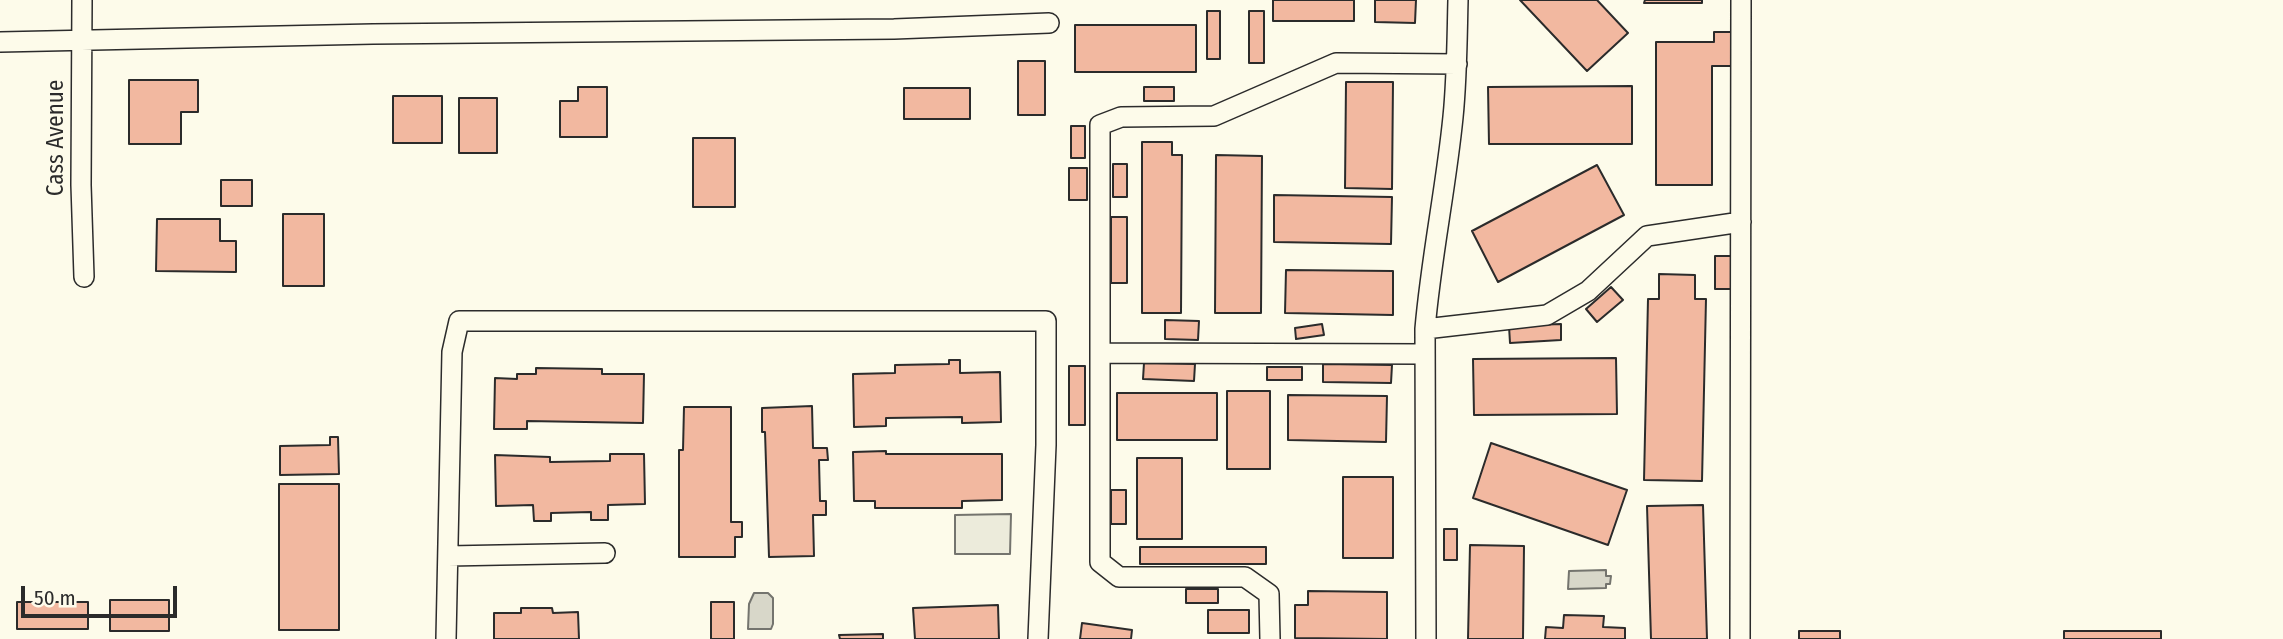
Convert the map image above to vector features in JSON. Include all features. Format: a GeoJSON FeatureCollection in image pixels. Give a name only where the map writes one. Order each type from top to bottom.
{"type":"FeatureCollection","features":[{"type":"Feature","properties":{"kind":"street","name":"Cass Avenue"},"geometry":{"type":"LineString","coordinates":[[82,0],[81,185],[84,276]]}},
{"type":"Feature","properties":{"kind":"street"},"geometry":{"type":"LineString","coordinates":[[1426,639],[1425,329],[1453,119],[1458,0]]}},
{"type":"Feature","properties":{"kind":"street"},"geometry":{"type":"LineString","coordinates":[[1740,639],[1741,0]]}},
{"type":"Feature","properties":{"kind":"street"},"geometry":{"type":"LineString","coordinates":[[0,42],[373,34],[894,29],[1049,23]]}},
{"type":"Feature","properties":{"kind":"street"},"geometry":{"type":"LineString","coordinates":[[1270,639],[1269,594],[1245,576],[1119,576],[1100,562],[1100,125],[1121,117],[1214,116],[1336,62],[1457,64]]}},
{"type":"Feature","properties":{"kind":"street"},"geometry":{"type":"LineString","coordinates":[[1425,329],[1546,315],[1588,291],[1647,236],[1741,222]]}},
{"type":"Feature","properties":{"kind":"street"},"geometry":{"type":"LineString","coordinates":[[446,639],[452,352],[459,321],[1046,321],[1046,445],[1038,639]]}},
{"type":"Feature","properties":{"kind":"street"},"geometry":{"type":"LineString","coordinates":[[1100,353],[1425,354]]}},
{"type":"Feature","properties":{"kind":"street"},"geometry":{"type":"LineString","coordinates":[[448,556],[605,553]]}},
{"type":"Feature","properties":{"kind":"shaded area"},"geometry":{"type":"Polygon","coordinates":[[[1011,514],[1010,554],[955,554],[955,515],[1011,514]]]}},
{"type":"Feature","properties":{"kind":"shaded area"},"geometry":{"type":"Polygon","coordinates":[[[1606,570],[1606,576],[1611,576],[1610,584],[1606,584],[1606,588],[1568,589],[1569,571],[1606,570]]]}},
{"type":"Feature","properties":{"kind":"shaded area"},"geometry":{"type":"Polygon","coordinates":[[[754,593],[768,593],[773,598],[771,629],[748,629],[749,604],[754,593]]]}},
{"type":"Feature","properties":{"kind":"building"},"geometry":{"type":"Polygon","coordinates":[[[1273,0],[1354,0],[1354,21],[1273,21],[1273,0]]]}},
{"type":"Feature","properties":{"kind":"building"},"geometry":{"type":"Polygon","coordinates":[[[1375,0],[1416,0],[1415,23],[1375,22],[1375,0]]]}},
{"type":"Feature","properties":{"kind":"building"},"geometry":{"type":"Polygon","coordinates":[[[1520,0],[1597,0],[1628,33],[1587,71],[1520,0]]]}},
{"type":"Feature","properties":{"kind":"building"},"geometry":{"type":"Polygon","coordinates":[[[1645,0],[1702,0],[1702,3],[1644,3],[1645,0]]]}},
{"type":"Feature","properties":{"kind":"building"},"geometry":{"type":"Polygon","coordinates":[[[1207,11],[1220,11],[1220,59],[1207,59],[1207,11]]]}},
{"type":"Feature","properties":{"kind":"building"},"geometry":{"type":"Polygon","coordinates":[[[1249,11],[1264,11],[1264,63],[1249,63],[1249,11]]]}},
{"type":"Feature","properties":{"kind":"building"},"geometry":{"type":"Polygon","coordinates":[[[1075,25],[1196,25],[1196,72],[1075,72],[1075,25]]]}},
{"type":"Feature","properties":{"kind":"building"},"geometry":{"type":"Polygon","coordinates":[[[1714,32],[1731,32],[1731,66],[1712,66],[1712,185],[1656,185],[1656,42],[1714,42],[1714,32]]]}},
{"type":"Feature","properties":{"kind":"building"},"geometry":{"type":"Polygon","coordinates":[[[1018,61],[1045,61],[1045,115],[1018,115],[1018,61]]]}},
{"type":"Feature","properties":{"kind":"building"},"geometry":{"type":"Polygon","coordinates":[[[129,80],[198,80],[198,112],[181,112],[181,144],[129,144],[129,80]]]}},
{"type":"Feature","properties":{"kind":"building"},"geometry":{"type":"Polygon","coordinates":[[[1346,82],[1393,82],[1392,189],[1345,188],[1346,82]]]}},
{"type":"Feature","properties":{"kind":"building"},"geometry":{"type":"Polygon","coordinates":[[[1632,86],[1632,144],[1489,144],[1488,87],[1632,86]]]}},
{"type":"Feature","properties":{"kind":"building"},"geometry":{"type":"Polygon","coordinates":[[[578,87],[607,87],[607,137],[560,137],[560,101],[578,101],[578,87]]]}},
{"type":"Feature","properties":{"kind":"building"},"geometry":{"type":"Polygon","coordinates":[[[1144,87],[1174,87],[1174,101],[1144,101],[1144,87]]]}},
{"type":"Feature","properties":{"kind":"building"},"geometry":{"type":"Polygon","coordinates":[[[904,88],[970,88],[970,119],[904,119],[904,88]]]}},
{"type":"Feature","properties":{"kind":"building"},"geometry":{"type":"Polygon","coordinates":[[[393,96],[442,96],[442,143],[393,143],[393,96]]]}},
{"type":"Feature","properties":{"kind":"building"},"geometry":{"type":"Polygon","coordinates":[[[459,98],[497,98],[497,153],[459,153],[459,98]]]}},
{"type":"Feature","properties":{"kind":"building"},"geometry":{"type":"Polygon","coordinates":[[[1071,126],[1085,126],[1085,158],[1071,158],[1071,126]]]}},
{"type":"Feature","properties":{"kind":"building"},"geometry":{"type":"Polygon","coordinates":[[[693,138],[735,138],[735,207],[693,207],[693,138]]]}},
{"type":"Feature","properties":{"kind":"building"},"geometry":{"type":"Polygon","coordinates":[[[1142,142],[1172,142],[1172,155],[1182,155],[1181,313],[1142,313],[1142,142]]]}},
{"type":"Feature","properties":{"kind":"building"},"geometry":{"type":"Polygon","coordinates":[[[1216,155],[1262,156],[1261,313],[1215,313],[1216,155]]]}},
{"type":"Feature","properties":{"kind":"building"},"geometry":{"type":"Polygon","coordinates":[[[1113,164],[1127,164],[1127,197],[1113,197],[1113,164]]]}},
{"type":"Feature","properties":{"kind":"building"},"geometry":{"type":"Polygon","coordinates":[[[1597,165],[1624,215],[1498,282],[1472,231],[1597,165]]]}},
{"type":"Feature","properties":{"kind":"building"},"geometry":{"type":"Polygon","coordinates":[[[1069,168],[1087,168],[1087,200],[1069,200],[1069,168]]]}},
{"type":"Feature","properties":{"kind":"building"},"geometry":{"type":"Polygon","coordinates":[[[221,180],[252,180],[252,206],[221,206],[221,180]]]}},
{"type":"Feature","properties":{"kind":"building"},"geometry":{"type":"Polygon","coordinates":[[[1274,195],[1392,197],[1391,244],[1274,242],[1274,195]]]}},
{"type":"Feature","properties":{"kind":"building"},"geometry":{"type":"Polygon","coordinates":[[[283,214],[324,214],[324,286],[283,286],[283,214]]]}},
{"type":"Feature","properties":{"kind":"building"},"geometry":{"type":"Polygon","coordinates":[[[1111,217],[1127,217],[1127,283],[1111,283],[1111,217]]]}},
{"type":"Feature","properties":{"kind":"building"},"geometry":{"type":"Polygon","coordinates":[[[157,219],[220,219],[220,241],[236,241],[236,272],[156,271],[157,219]]]}},
{"type":"Feature","properties":{"kind":"building"},"geometry":{"type":"Polygon","coordinates":[[[1715,256],[1732,256],[1732,289],[1715,289],[1715,256]]]}},
{"type":"Feature","properties":{"kind":"building"},"geometry":{"type":"Polygon","coordinates":[[[1286,270],[1393,271],[1393,315],[1285,313],[1286,270]]]}},
{"type":"Feature","properties":{"kind":"building"},"geometry":{"type":"Polygon","coordinates":[[[1659,274],[1695,275],[1695,299],[1706,299],[1702,481],[1644,480],[1648,299],[1659,299],[1659,274]]]}},
{"type":"Feature","properties":{"kind":"building"},"geometry":{"type":"Polygon","coordinates":[[[1611,287],[1623,300],[1597,322],[1586,309],[1611,287]]]}},
{"type":"Feature","properties":{"kind":"building"},"geometry":{"type":"Polygon","coordinates":[[[1165,320],[1199,321],[1198,340],[1165,339],[1165,320]]]}},
{"type":"Feature","properties":{"kind":"building"},"geometry":{"type":"Polygon","coordinates":[[[1322,324],[1324,335],[1296,339],[1295,328],[1322,324]]]}},
{"type":"Feature","properties":{"kind":"building"},"geometry":{"type":"Polygon","coordinates":[[[1561,324],[1561,340],[1510,343],[1509,326],[1561,324]]]}},
{"type":"Feature","properties":{"kind":"building"},"geometry":{"type":"Polygon","coordinates":[[[1616,358],[1617,414],[1474,415],[1473,359],[1616,358]]]}},
{"type":"Feature","properties":{"kind":"building"},"geometry":{"type":"Polygon","coordinates":[[[949,360],[960,360],[960,373],[1000,372],[1001,422],[962,423],[962,417],[886,418],[886,426],[854,427],[853,374],[895,373],[895,365],[949,364],[949,360]]]}},
{"type":"Feature","properties":{"kind":"building"},"geometry":{"type":"Polygon","coordinates":[[[1144,363],[1195,364],[1194,381],[1143,379],[1144,363]]]}},
{"type":"Feature","properties":{"kind":"building"},"geometry":{"type":"Polygon","coordinates":[[[1323,364],[1392,365],[1391,383],[1323,382],[1323,364]]]}},
{"type":"Feature","properties":{"kind":"building"},"geometry":{"type":"Polygon","coordinates":[[[1069,366],[1085,366],[1085,425],[1069,425],[1069,366]]]}},
{"type":"Feature","properties":{"kind":"building"},"geometry":{"type":"Polygon","coordinates":[[[1267,367],[1302,367],[1302,380],[1267,380],[1267,367]]]}},
{"type":"Feature","properties":{"kind":"building"},"geometry":{"type":"Polygon","coordinates":[[[536,368],[602,369],[602,374],[644,374],[643,423],[527,421],[527,429],[494,429],[495,378],[517,379],[517,374],[536,374],[536,368]]]}},
{"type":"Feature","properties":{"kind":"building"},"geometry":{"type":"Polygon","coordinates":[[[1227,391],[1270,391],[1270,469],[1227,469],[1227,391]]]}},
{"type":"Feature","properties":{"kind":"building"},"geometry":{"type":"Polygon","coordinates":[[[1117,393],[1217,393],[1217,440],[1117,440],[1117,393]]]}},
{"type":"Feature","properties":{"kind":"building"},"geometry":{"type":"Polygon","coordinates":[[[1288,395],[1387,396],[1386,442],[1288,440],[1288,395]]]}},
{"type":"Feature","properties":{"kind":"building"},"geometry":{"type":"Polygon","coordinates":[[[812,406],[813,448],[827,448],[828,460],[819,460],[820,501],[826,501],[826,515],[813,515],[814,556],[769,557],[762,408],[812,406]]]}},
{"type":"Feature","properties":{"kind":"building"},"geometry":{"type":"Polygon","coordinates":[[[684,407],[731,407],[731,522],[742,522],[742,537],[735,537],[735,557],[679,557],[679,450],[683,450],[684,407]]]}},
{"type":"Feature","properties":{"kind":"building"},"geometry":{"type":"Polygon","coordinates":[[[330,437],[338,437],[339,474],[280,475],[280,446],[330,445],[330,437]]]}},
{"type":"Feature","properties":{"kind":"building"},"geometry":{"type":"Polygon","coordinates":[[[1491,443],[1627,490],[1608,545],[1473,498],[1491,443]]]}},
{"type":"Feature","properties":{"kind":"building"},"geometry":{"type":"Polygon","coordinates":[[[886,451],[886,454],[1002,454],[1002,500],[962,501],[962,508],[875,508],[875,501],[854,501],[853,452],[886,451]]]}},
{"type":"Feature","properties":{"kind":"building"},"geometry":{"type":"Polygon","coordinates":[[[610,454],[644,454],[645,504],[608,505],[608,520],[591,520],[591,512],[551,513],[551,521],[534,521],[533,505],[496,506],[495,455],[550,457],[550,462],[610,461],[610,454]]]}},
{"type":"Feature","properties":{"kind":"building"},"geometry":{"type":"Polygon","coordinates":[[[1137,458],[1182,458],[1182,539],[1137,539],[1137,458]]]}},
{"type":"Feature","properties":{"kind":"building"},"geometry":{"type":"Polygon","coordinates":[[[1343,477],[1393,477],[1393,558],[1343,558],[1343,477]]]}},
{"type":"Feature","properties":{"kind":"building"},"geometry":{"type":"Polygon","coordinates":[[[279,484],[339,484],[339,630],[279,630],[279,484]]]}},
{"type":"Feature","properties":{"kind":"building"},"geometry":{"type":"Polygon","coordinates":[[[1111,490],[1126,490],[1126,524],[1111,524],[1111,490]]]}},
{"type":"Feature","properties":{"kind":"building"},"geometry":{"type":"Polygon","coordinates":[[[1703,505],[1707,639],[1651,639],[1647,506],[1703,505]]]}},
{"type":"Feature","properties":{"kind":"building"},"geometry":{"type":"Polygon","coordinates":[[[1444,529],[1457,529],[1457,560],[1444,560],[1444,529]]]}},
{"type":"Feature","properties":{"kind":"building"},"geometry":{"type":"Polygon","coordinates":[[[1470,545],[1524,546],[1523,639],[1468,639],[1470,545]]]}},
{"type":"Feature","properties":{"kind":"building"},"geometry":{"type":"Polygon","coordinates":[[[1140,547],[1266,547],[1266,564],[1140,564],[1140,547]]]}},
{"type":"Feature","properties":{"kind":"building"},"geometry":{"type":"Polygon","coordinates":[[[1186,589],[1218,589],[1218,603],[1186,603],[1186,589]]]}},
{"type":"Feature","properties":{"kind":"building"},"geometry":{"type":"Polygon","coordinates":[[[1308,591],[1387,592],[1387,639],[1295,638],[1295,605],[1308,605],[1308,591]]]}},
{"type":"Feature","properties":{"kind":"building"},"geometry":{"type":"Polygon","coordinates":[[[110,600],[169,600],[169,631],[110,631],[110,600]]]}},
{"type":"Feature","properties":{"kind":"building"},"geometry":{"type":"Polygon","coordinates":[[[17,602],[88,602],[88,629],[17,629],[17,602]]]}},
{"type":"Feature","properties":{"kind":"building"},"geometry":{"type":"Polygon","coordinates":[[[711,602],[734,602],[734,639],[711,639],[711,602]]]}},
{"type":"Feature","properties":{"kind":"building"},"geometry":{"type":"Polygon","coordinates":[[[998,605],[999,639],[915,639],[913,608],[998,605]]]}},
{"type":"Feature","properties":{"kind":"building"},"geometry":{"type":"Polygon","coordinates":[[[521,608],[552,608],[553,613],[578,612],[579,639],[494,639],[494,613],[521,613],[521,608]]]}},
{"type":"Feature","properties":{"kind":"building"},"geometry":{"type":"Polygon","coordinates":[[[1208,610],[1249,610],[1249,633],[1208,633],[1208,610]]]}},
{"type":"Feature","properties":{"kind":"building"},"geometry":{"type":"Polygon","coordinates":[[[1564,615],[1604,616],[1603,627],[1625,628],[1625,639],[1545,639],[1546,627],[1563,628],[1564,615]]]}},
{"type":"Feature","properties":{"kind":"building"},"geometry":{"type":"Polygon","coordinates":[[[1082,623],[1132,630],[1131,639],[1080,639],[1082,623]]]}},
{"type":"Feature","properties":{"kind":"building"},"geometry":{"type":"Polygon","coordinates":[[[1799,631],[1840,631],[1840,639],[1799,639],[1799,631]]]}},
{"type":"Feature","properties":{"kind":"building"},"geometry":{"type":"Polygon","coordinates":[[[2064,631],[2161,631],[2161,639],[2064,639],[2064,631]]]}},
{"type":"Feature","properties":{"kind":"building"},"geometry":{"type":"Polygon","coordinates":[[[883,634],[883,639],[840,639],[839,635],[883,634]]]}}]}
